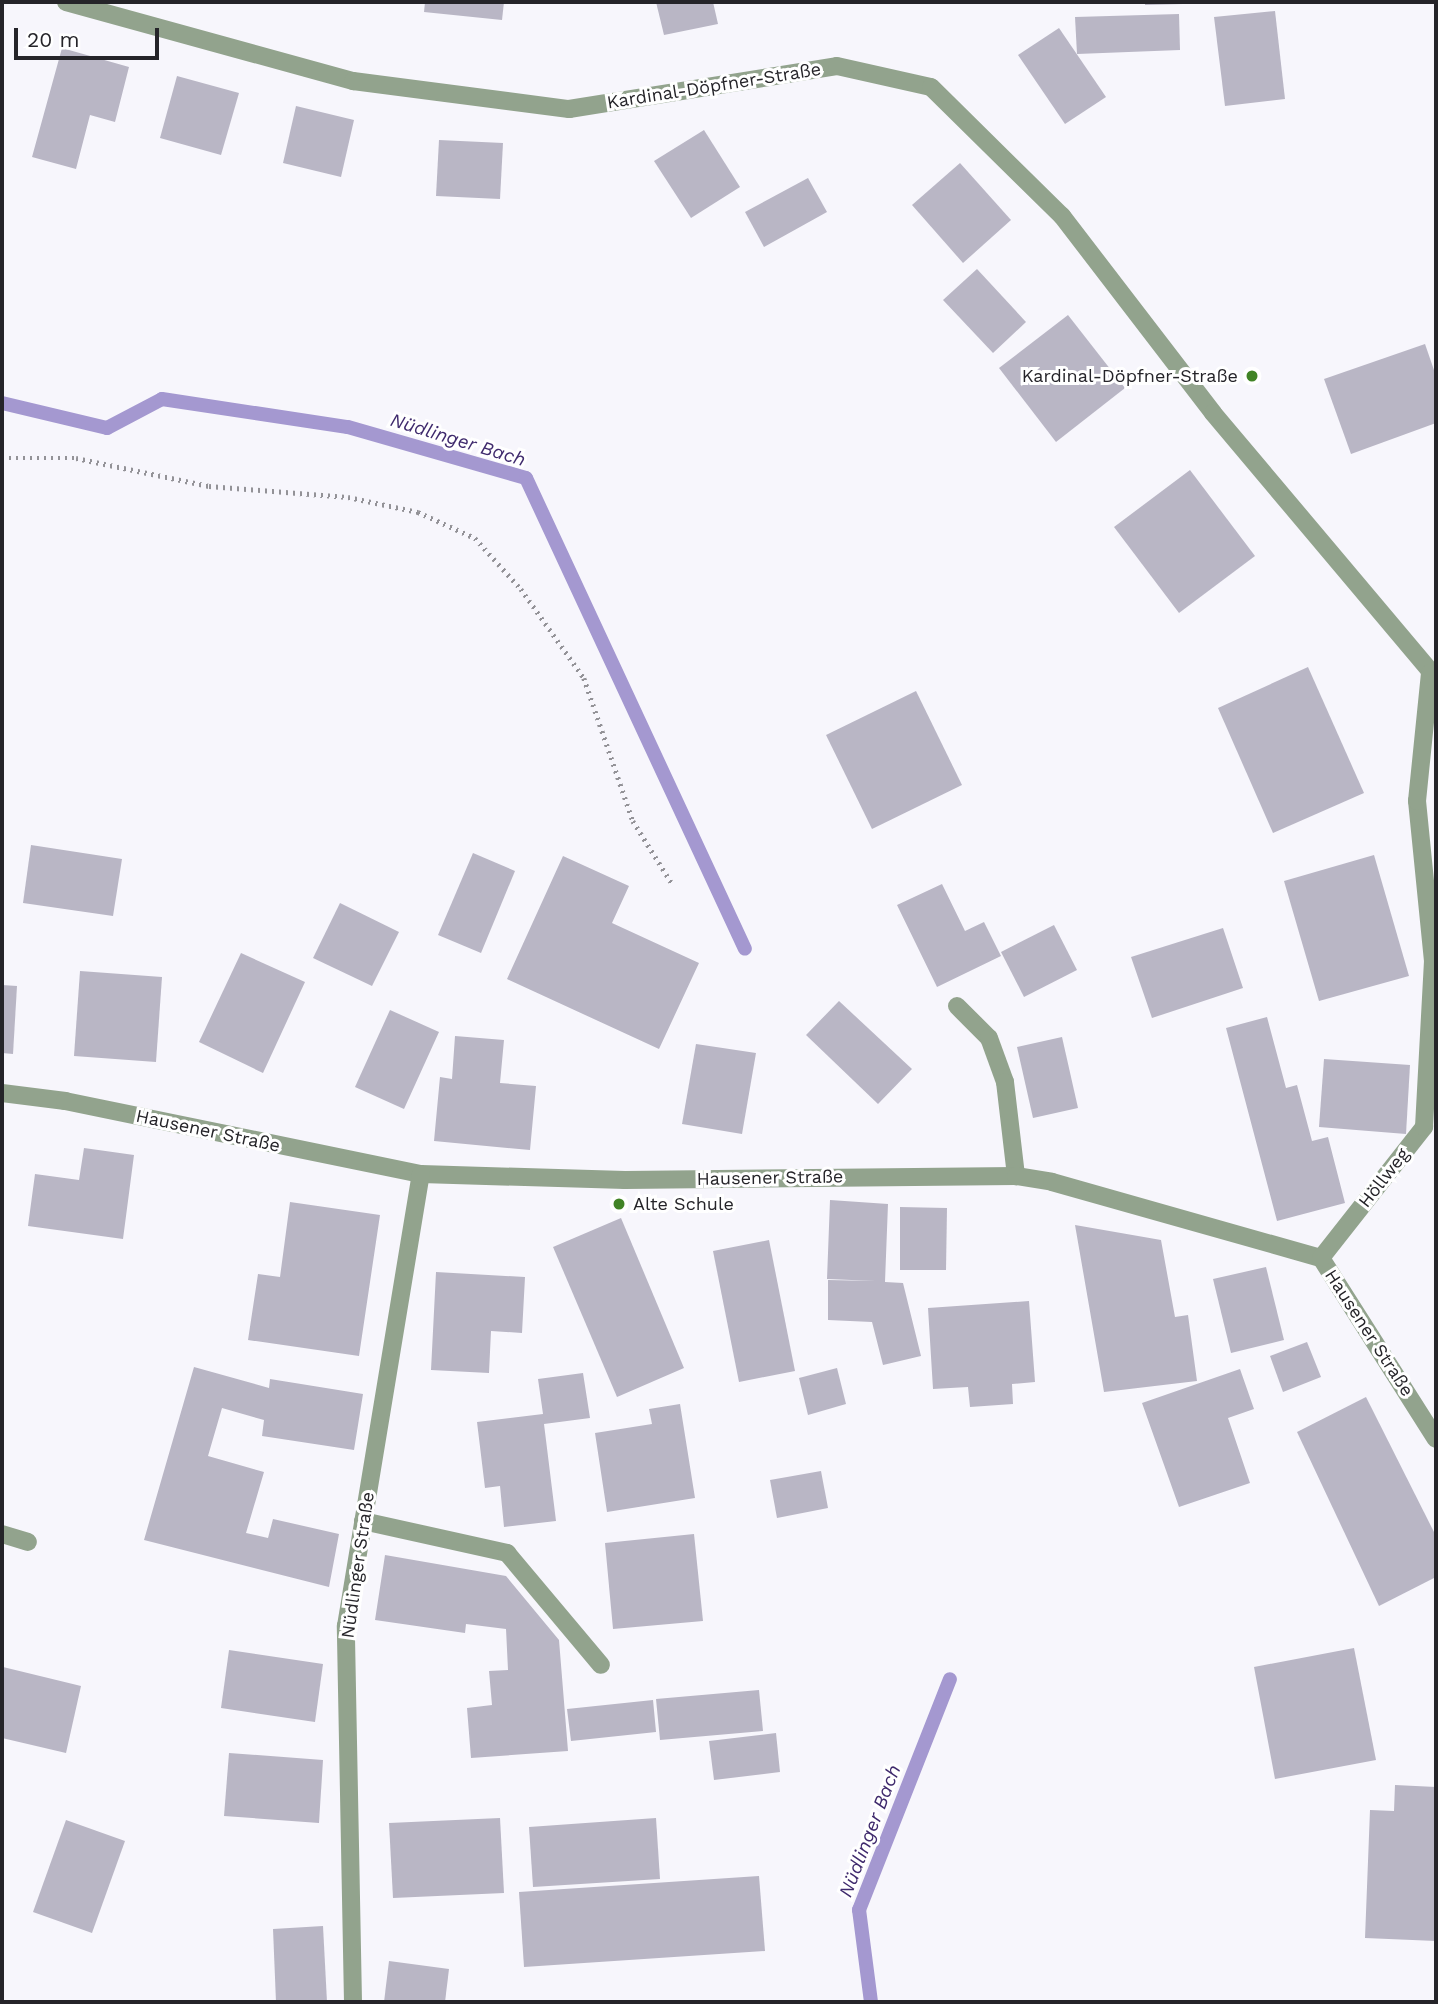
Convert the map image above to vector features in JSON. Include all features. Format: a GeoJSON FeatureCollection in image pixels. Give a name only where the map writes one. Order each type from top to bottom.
{"type":"FeatureCollection","features":[{"type":"Feature","properties":{"kind":"street","name":"Kardinal-Döpfner-Straße"},"geometry":{"type":"LineString","coordinates":[[66,2],[353,81],[569,109],[838,66],[931,87],[1062,216],[1213,413],[1433,675]]}},
{"type":"Feature","properties":{"kind":"street","name":"Höllweg"},"geometry":{"type":"LineString","coordinates":[[1321,1258],[1424,1127],[1433,961],[1416,801],[1433,675]]}},
{"type":"Feature","properties":{"kind":"street"},"geometry":{"type":"LineString","coordinates":[[957,1006],[989,1038],[1005,1082],[1016,1176]]}},
{"type":"Feature","properties":{"kind":"street","name":"Hausener Straße"},"geometry":{"type":"LineString","coordinates":[[2,1093],[65,1101],[421,1174],[625,1180],[1016,1176],[1052,1182],[1321,1258],[1436,1439]]}},
{"type":"Feature","properties":{"kind":"street","name":"Nüdlinger Straße"},"geometry":{"type":"LineString","coordinates":[[354,2002],[346,1626],[421,1174]]}},
{"type":"Feature","properties":{"kind":"street"},"geometry":{"type":"LineString","coordinates":[[363,1521],[507,1553],[601,1665]]}},
{"type":"Feature","properties":{"kind":"street"},"geometry":{"type":"LineString","coordinates":[[2,1534],[28,1542]]}},
{"type":"Feature","properties":{"kind":"path"},"geometry":{"type":"LineString","coordinates":[[2,458],[76,458],[209,486],[348,497],[418,512],[475,538],[521,589],[584,678],[633,821],[673,885]]}},
{"type":"Feature","properties":{"kind":"building"},"geometry":{"type":"Polygon","coordinates":[[[425,2],[504,2],[502,20],[424,12],[425,2]]]}},
{"type":"Feature","properties":{"kind":"building"},"geometry":{"type":"Polygon","coordinates":[[[656,2],[713,2],[718,24],[664,35],[656,2]]]}},
{"type":"Feature","properties":{"kind":"building"},"geometry":{"type":"Polygon","coordinates":[[[1145,2],[1183,2],[1183,4],[1145,5],[1145,2]]]}},
{"type":"Feature","properties":{"kind":"building"},"geometry":{"type":"Polygon","coordinates":[[[1275,11],[1285,99],[1225,106],[1214,17],[1275,11]]]}},
{"type":"Feature","properties":{"kind":"building"},"geometry":{"type":"Polygon","coordinates":[[[1179,14],[1180,50],[1077,54],[1075,17],[1179,14]]]}},
{"type":"Feature","properties":{"kind":"building"},"geometry":{"type":"Polygon","coordinates":[[[1059,28],[1106,97],[1065,124],[1018,55],[1059,28]]]}},
{"type":"Feature","properties":{"kind":"building"},"geometry":{"type":"Polygon","coordinates":[[[62,48],[129,67],[115,122],[90,115],[76,169],[32,157],[62,48]]]}},
{"type":"Feature","properties":{"kind":"building"},"geometry":{"type":"Polygon","coordinates":[[[177,76],[239,93],[221,155],[160,138],[177,76]]]}},
{"type":"Feature","properties":{"kind":"building"},"geometry":{"type":"Polygon","coordinates":[[[296,106],[354,120],[341,177],[283,163],[296,106]]]}},
{"type":"Feature","properties":{"kind":"building"},"geometry":{"type":"Polygon","coordinates":[[[704,130],[740,187],[691,218],[654,161],[704,130]]]}},
{"type":"Feature","properties":{"kind":"building"},"geometry":{"type":"Polygon","coordinates":[[[439,140],[503,143],[500,199],[436,196],[439,140]]]}},
{"type":"Feature","properties":{"kind":"building"},"geometry":{"type":"Polygon","coordinates":[[[960,163],[1011,220],[963,263],[912,205],[960,163]]]}},
{"type":"Feature","properties":{"kind":"building"},"geometry":{"type":"Polygon","coordinates":[[[808,178],[827,212],[764,247],[745,212],[808,178]]]}},
{"type":"Feature","properties":{"kind":"building"},"geometry":{"type":"Polygon","coordinates":[[[977,269],[1026,322],[993,353],[943,300],[977,269]]]}},
{"type":"Feature","properties":{"kind":"building"},"geometry":{"type":"Polygon","coordinates":[[[1068,315],[1125,388],[1056,442],[999,368],[1068,315]]]}},
{"type":"Feature","properties":{"kind":"building"},"geometry":{"type":"Polygon","coordinates":[[[1425,344],[1436,376],[1436,423],[1351,454],[1324,379],[1425,344]]]}},
{"type":"Feature","properties":{"kind":"building"},"geometry":{"type":"Polygon","coordinates":[[[1190,470],[1255,556],[1179,613],[1114,527],[1190,470]]]}},
{"type":"Feature","properties":{"kind":"building"},"geometry":{"type":"Polygon","coordinates":[[[1308,667],[1364,793],[1273,833],[1218,708],[1308,667]]]}},
{"type":"Feature","properties":{"kind":"building"},"geometry":{"type":"Polygon","coordinates":[[[916,691],[962,785],[872,829],[826,735],[916,691]]]}},
{"type":"Feature","properties":{"kind":"building"},"geometry":{"type":"Polygon","coordinates":[[[31,845],[122,859],[113,916],[23,903],[31,845]]]}},
{"type":"Feature","properties":{"kind":"building"},"geometry":{"type":"Polygon","coordinates":[[[473,853],[515,871],[481,953],[438,935],[473,853]]]}},
{"type":"Feature","properties":{"kind":"building"},"geometry":{"type":"Polygon","coordinates":[[[1374,855],[1409,976],[1319,1001],[1284,881],[1374,855]]]}},
{"type":"Feature","properties":{"kind":"building"},"geometry":{"type":"Polygon","coordinates":[[[563,856],[629,886],[612,923],[699,963],[659,1049],[507,979],[563,856]]]}},
{"type":"Feature","properties":{"kind":"building"},"geometry":{"type":"Polygon","coordinates":[[[942,884],[965,931],[984,922],[1001,956],[937,987],[897,905],[942,884]]]}},
{"type":"Feature","properties":{"kind":"building"},"geometry":{"type":"Polygon","coordinates":[[[340,903],[399,932],[372,986],[313,958],[340,903]]]}},
{"type":"Feature","properties":{"kind":"building"},"geometry":{"type":"Polygon","coordinates":[[[1054,925],[1077,970],[1024,997],[1001,952],[1054,925]]]}},
{"type":"Feature","properties":{"kind":"building"},"geometry":{"type":"Polygon","coordinates":[[[1223,928],[1243,988],[1152,1018],[1131,957],[1223,928]]]}},
{"type":"Feature","properties":{"kind":"building"},"geometry":{"type":"Polygon","coordinates":[[[241,953],[305,982],[263,1073],[199,1042],[241,953]]]}},
{"type":"Feature","properties":{"kind":"building"},"geometry":{"type":"Polygon","coordinates":[[[80,971],[162,977],[156,1062],[74,1056],[80,971]]]}},
{"type":"Feature","properties":{"kind":"building"},"geometry":{"type":"Polygon","coordinates":[[[2,985],[17,986],[13,1054],[2,1053],[2,985]]]}},
{"type":"Feature","properties":{"kind":"building"},"geometry":{"type":"Polygon","coordinates":[[[839,1001],[912,1069],[878,1104],[806,1035],[839,1001]]]}},
{"type":"Feature","properties":{"kind":"building"},"geometry":{"type":"Polygon","coordinates":[[[390,1010],[439,1032],[404,1109],[355,1087],[390,1010]]]}},
{"type":"Feature","properties":{"kind":"building"},"geometry":{"type":"Polygon","coordinates":[[[1267,1017],[1286,1088],[1297,1085],[1312,1141],[1328,1137],[1345,1203],[1277,1221],[1226,1028],[1267,1017]]]}},
{"type":"Feature","properties":{"kind":"building"},"geometry":{"type":"Polygon","coordinates":[[[455,1036],[504,1040],[500,1083],[536,1086],[530,1150],[434,1141],[440,1077],[452,1079],[455,1036]]]}},
{"type":"Feature","properties":{"kind":"building"},"geometry":{"type":"Polygon","coordinates":[[[1062,1037],[1078,1108],[1033,1118],[1017,1047],[1062,1037]]]}},
{"type":"Feature","properties":{"kind":"building"},"geometry":{"type":"Polygon","coordinates":[[[696,1044],[756,1053],[742,1134],[682,1124],[696,1044]]]}},
{"type":"Feature","properties":{"kind":"building"},"geometry":{"type":"Polygon","coordinates":[[[1324,1059],[1410,1065],[1406,1134],[1319,1127],[1324,1059]]]}},
{"type":"Feature","properties":{"kind":"building"},"geometry":{"type":"Polygon","coordinates":[[[84,1148],[134,1155],[123,1239],[28,1226],[35,1174],[79,1180],[84,1148]]]}},
{"type":"Feature","properties":{"kind":"building"},"geometry":{"type":"Polygon","coordinates":[[[830,1200],[888,1204],[885,1282],[903,1283],[921,1356],[883,1365],[872,1322],[828,1320],[828,1280],[876,1281],[827,1279],[830,1200]]]}},
{"type":"Feature","properties":{"kind":"building"},"geometry":{"type":"Polygon","coordinates":[[[290,1202],[380,1215],[359,1356],[248,1340],[258,1274],[280,1277],[290,1202]]]}},
{"type":"Feature","properties":{"kind":"building"},"geometry":{"type":"Polygon","coordinates":[[[900,1207],[947,1208],[946,1270],[900,1270],[900,1207]]]}},
{"type":"Feature","properties":{"kind":"building"},"geometry":{"type":"Polygon","coordinates":[[[621,1218],[684,1368],[617,1397],[553,1247],[621,1218]]]}},
{"type":"Feature","properties":{"kind":"building"},"geometry":{"type":"Polygon","coordinates":[[[1075,1225],[1161,1240],[1175,1317],[1188,1315],[1197,1381],[1104,1392],[1075,1225]]]}},
{"type":"Feature","properties":{"kind":"building"},"geometry":{"type":"Polygon","coordinates":[[[769,1240],[795,1371],[739,1382],[713,1251],[769,1240]]]}},
{"type":"Feature","properties":{"kind":"building"},"geometry":{"type":"Polygon","coordinates":[[[1266,1267],[1284,1340],[1231,1353],[1213,1279],[1266,1267]]]}},
{"type":"Feature","properties":{"kind":"building"},"geometry":{"type":"Polygon","coordinates":[[[436,1272],[525,1277],[522,1333],[491,1331],[489,1373],[431,1370],[436,1272]]]}},
{"type":"Feature","properties":{"kind":"building"},"geometry":{"type":"Polygon","coordinates":[[[1029,1301],[1035,1382],[1012,1384],[1013,1404],[970,1407],[968,1387],[933,1389],[928,1308],[1029,1301]]]}},
{"type":"Feature","properties":{"kind":"building"},"geometry":{"type":"Polygon","coordinates":[[[1307,1342],[1321,1377],[1283,1392],[1270,1356],[1307,1342]]]}},
{"type":"Feature","properties":{"kind":"building"},"geometry":{"type":"Polygon","coordinates":[[[194,1367],[269,1388],[270,1379],[363,1394],[354,1450],[262,1436],[264,1420],[222,1408],[208,1456],[264,1472],[246,1533],[268,1538],[273,1519],[339,1534],[329,1587],[144,1540],[194,1367]]]}},
{"type":"Feature","properties":{"kind":"building"},"geometry":{"type":"Polygon","coordinates":[[[837,1368],[846,1404],[808,1415],[799,1378],[837,1368]]]}},
{"type":"Feature","properties":{"kind":"building"},"geometry":{"type":"Polygon","coordinates":[[[1240,1369],[1254,1409],[1228,1418],[1250,1483],[1179,1507],[1142,1403],[1240,1369]]]}},
{"type":"Feature","properties":{"kind":"building"},"geometry":{"type":"Polygon","coordinates":[[[583,1373],[590,1418],[544,1424],[556,1521],[504,1527],[500,1486],[485,1488],[477,1422],[543,1414],[538,1379],[583,1373]]]}},
{"type":"Feature","properties":{"kind":"building"},"geometry":{"type":"Polygon","coordinates":[[[1366,1397],[1436,1536],[1436,1577],[1379,1606],[1297,1432],[1366,1397]]]}},
{"type":"Feature","properties":{"kind":"building"},"geometry":{"type":"Polygon","coordinates":[[[680,1404],[695,1498],[607,1512],[595,1433],[652,1424],[649,1409],[680,1404]]]}},
{"type":"Feature","properties":{"kind":"building"},"geometry":{"type":"Polygon","coordinates":[[[821,1471],[828,1508],[777,1518],[770,1480],[821,1471]]]}},
{"type":"Feature","properties":{"kind":"building"},"geometry":{"type":"Polygon","coordinates":[[[694,1534],[703,1621],[613,1629],[605,1543],[694,1534]]]}},
{"type":"Feature","properties":{"kind":"building"},"geometry":{"type":"Polygon","coordinates":[[[385,1555],[506,1576],[559,1640],[568,1751],[471,1758],[467,1708],[492,1705],[489,1671],[508,1670],[506,1629],[466,1624],[465,1633],[375,1620],[385,1555]]]}},
{"type":"Feature","properties":{"kind":"building"},"geometry":{"type":"Polygon","coordinates":[[[1354,1648],[1376,1760],[1275,1779],[1254,1667],[1354,1648]]]}},
{"type":"Feature","properties":{"kind":"building"},"geometry":{"type":"Polygon","coordinates":[[[229,1650],[323,1664],[315,1722],[221,1708],[229,1650]]]}},
{"type":"Feature","properties":{"kind":"building"},"geometry":{"type":"Polygon","coordinates":[[[3,1667],[81,1686],[66,1753],[2,1738],[3,1667]]]}},
{"type":"Feature","properties":{"kind":"building"},"geometry":{"type":"Polygon","coordinates":[[[759,1690],[763,1731],[660,1740],[656,1699],[759,1690]]]}},
{"type":"Feature","properties":{"kind":"building"},"geometry":{"type":"Polygon","coordinates":[[[653,1700],[656,1732],[571,1741],[567,1709],[653,1700]]]}},
{"type":"Feature","properties":{"kind":"building"},"geometry":{"type":"Polygon","coordinates":[[[776,1733],[780,1772],[714,1780],[709,1741],[776,1733]]]}},
{"type":"Feature","properties":{"kind":"building"},"geometry":{"type":"Polygon","coordinates":[[[229,1753],[323,1760],[319,1823],[224,1816],[229,1753]]]}},
{"type":"Feature","properties":{"kind":"building"},"geometry":{"type":"Polygon","coordinates":[[[1395,1785],[1436,1787],[1436,1941],[1365,1938],[1370,1810],[1394,1811],[1395,1785]]]}},
{"type":"Feature","properties":{"kind":"building"},"geometry":{"type":"Polygon","coordinates":[[[500,1818],[504,1893],[393,1898],[389,1823],[500,1818]]]}},
{"type":"Feature","properties":{"kind":"building"},"geometry":{"type":"Polygon","coordinates":[[[656,1818],[660,1879],[533,1887],[529,1827],[656,1818]]]}},
{"type":"Feature","properties":{"kind":"building"},"geometry":{"type":"Polygon","coordinates":[[[66,1820],[125,1841],[92,1933],[33,1912],[66,1820]]]}},
{"type":"Feature","properties":{"kind":"building"},"geometry":{"type":"Polygon","coordinates":[[[759,1876],[765,1951],[524,1967],[519,1892],[759,1876]]]}},
{"type":"Feature","properties":{"kind":"building"},"geometry":{"type":"Polygon","coordinates":[[[323,1926],[327,2002],[276,2002],[273,1929],[323,1926]]]}},
{"type":"Feature","properties":{"kind":"building"},"geometry":{"type":"Polygon","coordinates":[[[389,1961],[449,1969],[445,2002],[384,2002],[389,1961]]]}},
{"type":"Feature","properties":{"kind":"waterway","name":"Nüdlinger Bach"},"geometry":{"type":"LineString","coordinates":[[2,403],[107,428],[162,399],[348,427],[526,478],[745,949]]}},
{"type":"Feature","properties":{"kind":"waterway","name":"Nüdlinger Bach"},"geometry":{"type":"LineString","coordinates":[[871,2002],[859,1910],[950,1679]]}},
{"type":"Feature","properties":{"kind":"place","name":"Kardinal-Döpfner-Straße"},"geometry":{"type":"Point","coordinates":[1252,376]}},
{"type":"Feature","properties":{"kind":"place","name":"Alte Schule"},"geometry":{"type":"Point","coordinates":[619,1204]}}]}
